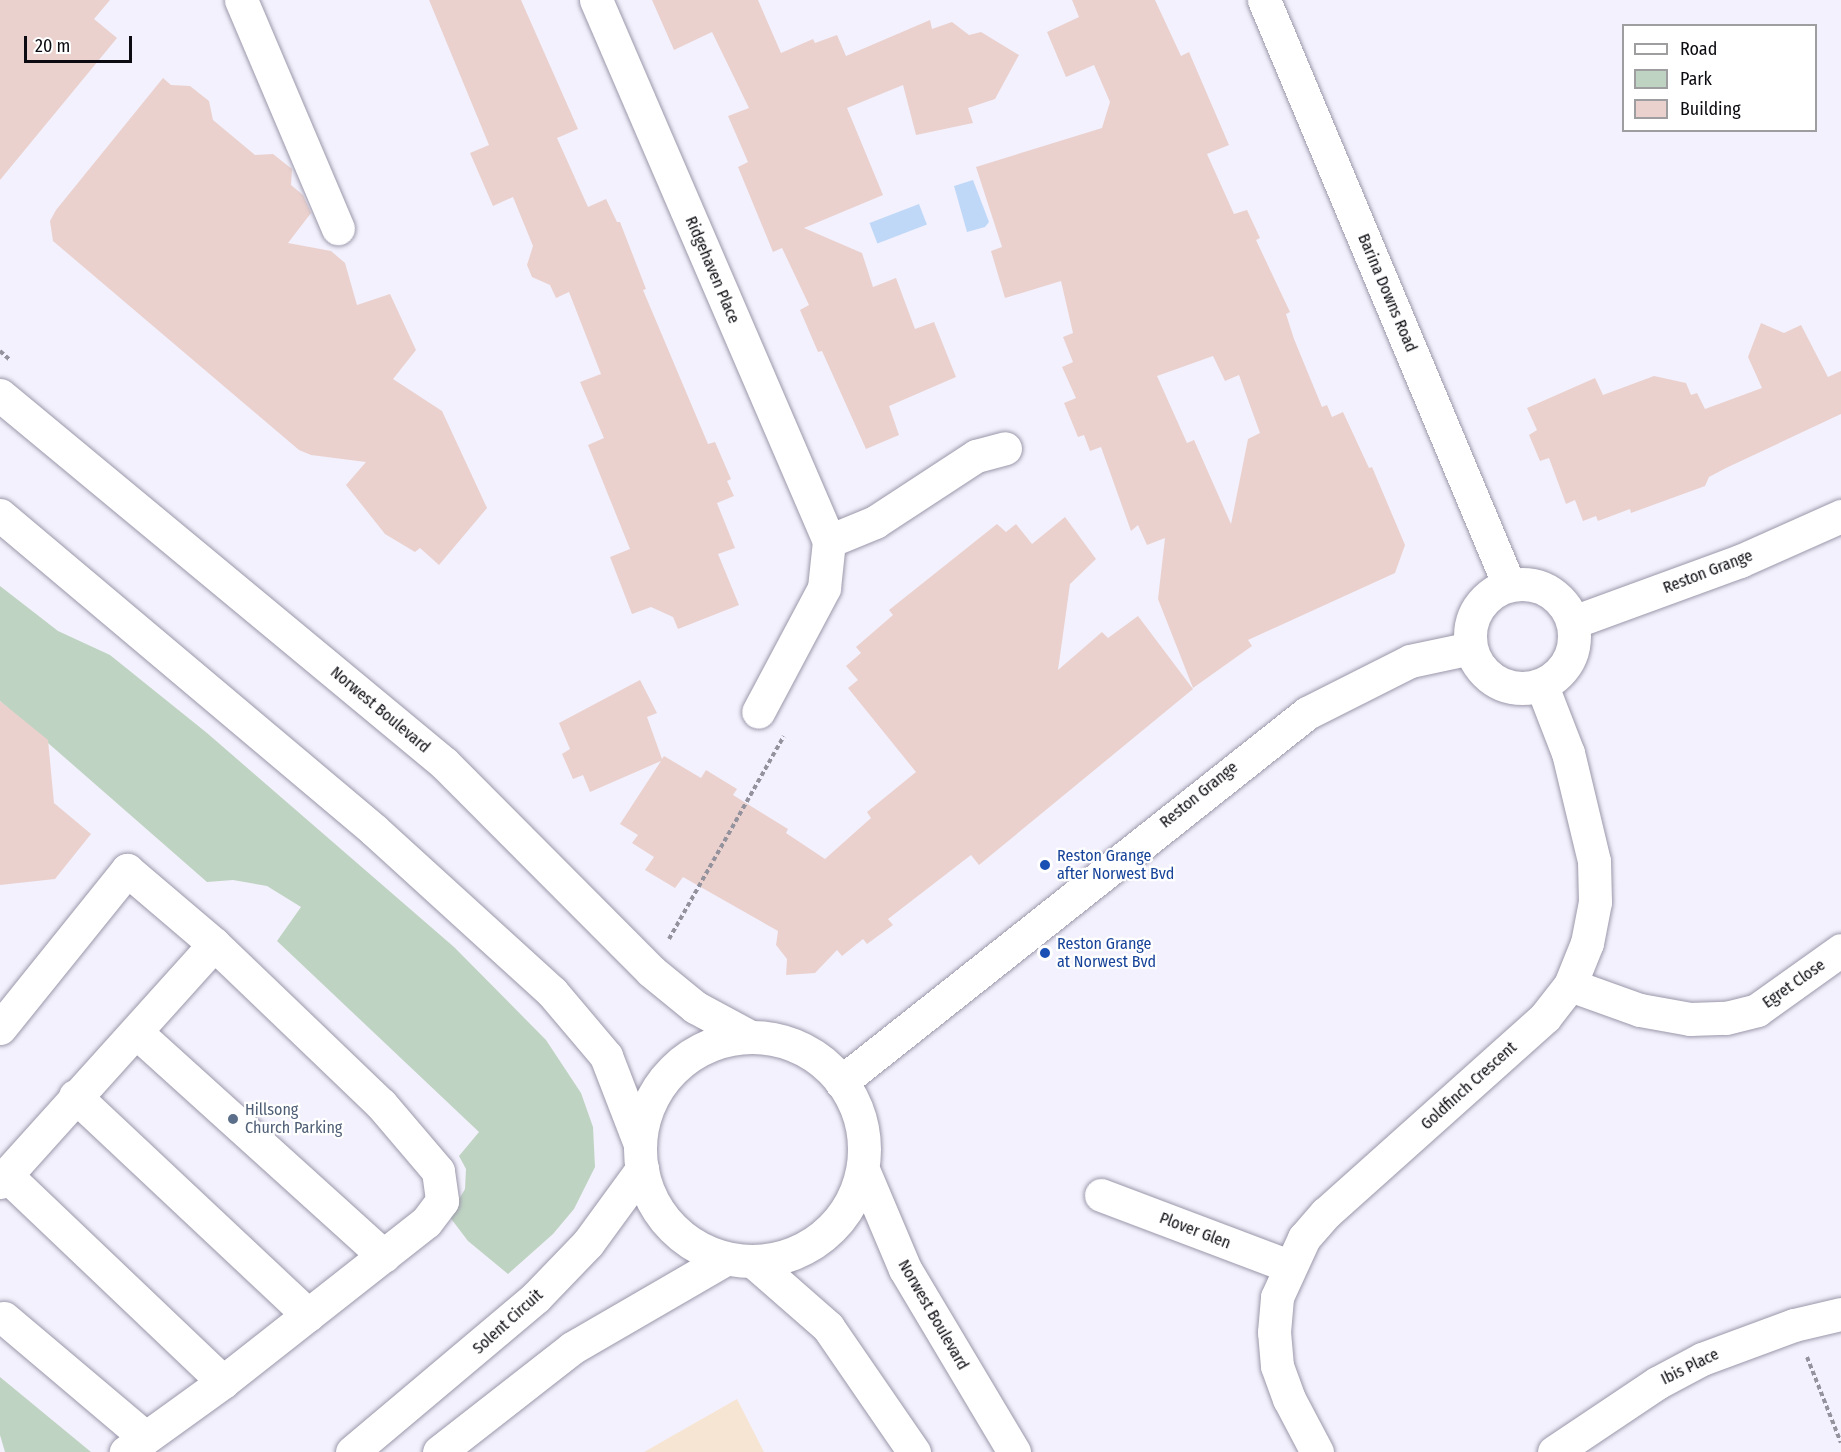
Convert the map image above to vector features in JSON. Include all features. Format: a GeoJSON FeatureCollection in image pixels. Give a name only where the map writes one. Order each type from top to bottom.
{"type":"FeatureCollection","features":[{"type":"Feature","properties":{"kind":"street"},"geometry":{"type":"LineString","coordinates":[[241,0],[338,228]]}},
{"type":"Feature","properties":{"kind":"street","name":"Ridgehaven Place"},"geometry":{"type":"LineString","coordinates":[[596,0],[829,540],[824,588],[758,712]]}},
{"type":"Feature","properties":{"kind":"street","name":"Barina Downs Road"},"geometry":{"type":"LineString","coordinates":[[1264,0],[1509,585]]}},
{"type":"Feature","properties":{"kind":"street","name":"Norwest Boulevard"},"geometry":{"type":"LineString","coordinates":[[0,395],[444,763],[651,970],[695,1007],[747,1035]]}},
{"type":"Feature","properties":{"kind":"street"},"geometry":{"type":"LineString","coordinates":[[829,540],[875,522],[976,456],[1005,448]]}},
{"type":"Feature","properties":{"kind":"street"},"geometry":{"type":"LineString","coordinates":[[0,515],[374,830],[552,992],[606,1056],[641,1156],[652,1199],[669,1229],[694,1248],[722,1261],[755,1263],[803,1248],[821,1236],[852,1201],[864,1172],[859,1117],[842,1082],[814,1054],[782,1039],[747,1035],[717,1041],[683,1059],[668,1073],[648,1106],[641,1156]]}},
{"type":"Feature","properties":{"kind":"street","name":"Reston Grange"},"geometry":{"type":"LineString","coordinates":[[1573,622],[1740,561],[1841,516]]}},
{"type":"Feature","properties":{"kind":"street"},"geometry":{"type":"LineString","coordinates":[[1509,585],[1541,587],[1555,596],[1573,622],[1573,645],[1566,666],[1542,686],[1506,687],[1490,678],[1478,665],[1471,648],[1470,632],[1482,602],[1509,585]]}},
{"type":"Feature","properties":{"kind":"street","name":"Reston Grange"},"geometry":{"type":"LineString","coordinates":[[842,1082],[1307,713],[1410,661],[1471,648]]}},
{"type":"Feature","properties":{"kind":"street","name":"Goldfinch Crescent"},"geometry":{"type":"LineString","coordinates":[[1317,1452],[1289,1399],[1277,1366],[1277,1297],[1289,1266],[1304,1238],[1326,1213],[1545,1017],[1570,985],[1587,943],[1595,903],[1594,861],[1568,753],[1542,686]]}},
{"type":"Feature","properties":{"kind":"street"},"geometry":{"type":"LineString","coordinates":[[0,1028],[127,870],[214,944],[381,1104],[438,1171],[442,1201],[426,1222],[384,1256],[223,1382],[135,1445],[4,1317]]}},
{"type":"Feature","properties":{"kind":"street"},"geometry":{"type":"LineString","coordinates":[[214,944],[136,1032],[75,1096],[3,1179],[223,1382]]}},
{"type":"Feature","properties":{"kind":"street","name":"Egret Close"},"geometry":{"type":"LineString","coordinates":[[1570,985],[1640,1010],[1690,1019],[1726,1018],[1756,1010],[1841,950]]}},
{"type":"Feature","properties":{"kind":"street"},"geometry":{"type":"LineString","coordinates":[[136,1032],[384,1256]]}},
{"type":"Feature","properties":{"kind":"street"},"geometry":{"type":"LineString","coordinates":[[75,1096],[308,1315]]}},
{"type":"Feature","properties":{"kind":"street","name":"Solent Circuit"},"geometry":{"type":"LineString","coordinates":[[352,1452],[536,1297],[588,1243],[641,1156]]}},
{"type":"Feature","properties":{"kind":"street","name":"Norwest Boulevard"},"geometry":{"type":"LineString","coordinates":[[864,1172],[905,1269],[1014,1452]]}},
{"type":"Feature","properties":{"kind":"street","name":"Plover Glen"},"geometry":{"type":"LineString","coordinates":[[1101,1195],[1289,1266]]}},
{"type":"Feature","properties":{"kind":"street"},"geometry":{"type":"LineString","coordinates":[[439,1452],[572,1348],[722,1261]]}},
{"type":"Feature","properties":{"kind":"street"},"geometry":{"type":"LineString","coordinates":[[755,1263],[828,1327],[914,1452]]}},
{"type":"Feature","properties":{"kind":"street","name":"Ibis Place"},"geometry":{"type":"LineString","coordinates":[[1554,1452],[1657,1383],[1702,1359],[1794,1325],[1841,1314]]}},
{"type":"Feature","properties":{"kind":"path"},"geometry":{"type":"LineString","coordinates":[[651,970],[786,737],[758,712]]}},
{"type":"Feature","properties":{"kind":"path"},"geometry":{"type":"LineString","coordinates":[[1794,1325],[1841,1443]]}},
{"type":"Feature","properties":{"kind":"shaded area"},"geometry":{"type":"Polygon","coordinates":[[[737,1399],[764,1452],[644,1452],[737,1399]]]}},
{"type":"Feature","properties":{"kind":"green space"},"geometry":{"type":"Polygon","coordinates":[[[0,586],[58,631],[110,655],[207,733],[454,947],[546,1040],[581,1093],[593,1127],[595,1167],[574,1209],[553,1234],[508,1274],[468,1241],[449,1216],[465,1189],[466,1169],[459,1156],[479,1132],[277,941],[301,907],[267,886],[233,880],[207,882],[0,701],[0,586]]]}},
{"type":"Feature","properties":{"kind":"green space"},"geometry":{"type":"Polygon","coordinates":[[[0,1377],[91,1452],[5,1452],[0,1435],[0,1377]]]}},
{"type":"Feature","properties":{"kind":"water"},"geometry":{"type":"Polygon","coordinates":[[[973,180],[989,222],[985,227],[967,232],[954,186],[973,180]]]}},
{"type":"Feature","properties":{"kind":"water"},"geometry":{"type":"Polygon","coordinates":[[[919,204],[927,225],[877,244],[870,223],[919,204]]]}},
{"type":"Feature","properties":{"kind":"building"},"geometry":{"type":"Polygon","coordinates":[[[0,0],[110,0],[94,19],[117,38],[0,180],[0,0]]]}},
{"type":"Feature","properties":{"kind":"building"},"geometry":{"type":"Polygon","coordinates":[[[429,0],[521,0],[578,129],[557,138],[588,207],[606,199],[617,222],[620,222],[646,289],[643,290],[708,444],[715,442],[731,479],[727,481],[734,496],[717,503],[735,548],[718,554],[739,605],[678,629],[673,617],[651,607],[632,614],[610,557],[630,549],[588,445],[604,438],[580,382],[601,374],[569,292],[556,298],[550,285],[532,277],[527,265],[533,246],[513,197],[493,206],[470,153],[489,145],[429,0]]]}},
{"type":"Feature","properties":{"kind":"building"},"geometry":{"type":"Polygon","coordinates":[[[652,0],[758,0],[781,53],[813,39],[815,43],[837,35],[846,56],[930,20],[932,29],[952,22],[969,35],[981,32],[1019,55],[995,99],[968,108],[973,123],[916,135],[903,85],[847,108],[883,195],[804,228],[862,253],[873,287],[896,278],[915,329],[934,322],[956,377],[889,406],[899,435],[866,449],[822,351],[818,352],[800,310],[809,305],[782,248],[773,252],[738,167],[748,162],[728,116],[749,108],[712,32],[674,50],[652,0]]]}},
{"type":"Feature","properties":{"kind":"building"},"geometry":{"type":"Polygon","coordinates":[[[1072,0],[1155,0],[1181,56],[1189,52],[1229,145],[1207,154],[1234,214],[1247,210],[1260,238],[1256,240],[1290,312],[1286,314],[1294,339],[1322,407],[1327,405],[1332,417],[1343,412],[1369,468],[1372,467],[1405,545],[1395,573],[1248,640],[1252,646],[1193,688],[1158,599],[1165,538],[1147,545],[1138,525],[1131,531],[1101,447],[1090,451],[1084,435],[1078,437],[1064,403],[1076,398],[1062,367],[1073,362],[1063,337],[1073,333],[1061,281],[1005,298],[991,251],[1002,247],[976,167],[1102,128],[1110,102],[1094,65],[1066,77],[1047,32],[1079,17],[1072,0]],[[1213,356],[1157,376],[1187,443],[1194,440],[1231,524],[1248,439],[1260,433],[1239,375],[1225,381],[1213,356]]]}},
{"type":"Feature","properties":{"kind":"building"},"geometry":{"type":"Polygon","coordinates":[[[163,78],[171,85],[190,86],[209,101],[213,120],[255,155],[273,154],[292,169],[291,185],[303,195],[311,213],[288,243],[331,251],[345,263],[357,305],[390,294],[416,350],[393,379],[442,411],[487,508],[439,565],[420,548],[415,552],[385,534],[346,485],[366,462],[311,455],[299,450],[53,241],[50,221],[56,210],[163,78]]]}},
{"type":"Feature","properties":{"kind":"building"},"geometry":{"type":"Polygon","coordinates":[[[1761,323],[1784,333],[1801,325],[1828,377],[1841,371],[1841,414],[1709,477],[1705,486],[1631,513],[1630,509],[1598,521],[1596,516],[1583,521],[1575,500],[1566,504],[1549,458],[1540,461],[1529,435],[1537,430],[1527,408],[1595,378],[1603,395],[1654,376],[1686,383],[1691,395],[1697,393],[1705,409],[1762,388],[1748,357],[1761,323]]]}},
{"type":"Feature","properties":{"kind":"building"},"geometry":{"type":"Polygon","coordinates":[[[1065,517],[1096,559],[1070,584],[1058,670],[1102,632],[1108,638],[1138,616],[1193,689],[979,865],[971,855],[888,919],[893,925],[867,944],[863,939],[842,956],[837,950],[815,973],[786,975],[787,959],[776,945],[778,931],[683,877],[675,888],[645,870],[654,857],[632,843],[638,835],[620,824],[661,761],[590,792],[583,775],[573,779],[562,754],[570,749],[559,723],[640,680],[657,713],[647,717],[662,759],[664,756],[701,778],[706,770],[737,789],[733,795],[788,829],[786,833],[825,859],[871,818],[867,812],[916,772],[848,688],[858,680],[846,666],[861,653],[856,647],[893,615],[889,610],[997,524],[1006,532],[1016,524],[1032,544],[1065,517]]]}},
{"type":"Feature","properties":{"kind":"building"},"geometry":{"type":"Polygon","coordinates":[[[0,701],[48,740],[54,803],[91,834],[55,879],[0,885],[0,701]]]}},
{"type":"Feature","properties":{"kind":"place","name":"Reston Grange after Norwest Bvd"},"geometry":{"type":"Point","coordinates":[1045,865]}},
{"type":"Feature","properties":{"kind":"place","name":"Reston Grange at Norwest Bvd"},"geometry":{"type":"Point","coordinates":[1045,953]}},
{"type":"Feature","properties":{"kind":"place","name":"Hillsong Church Parking"},"geometry":{"type":"Point","coordinates":[233,1119]}}]}
